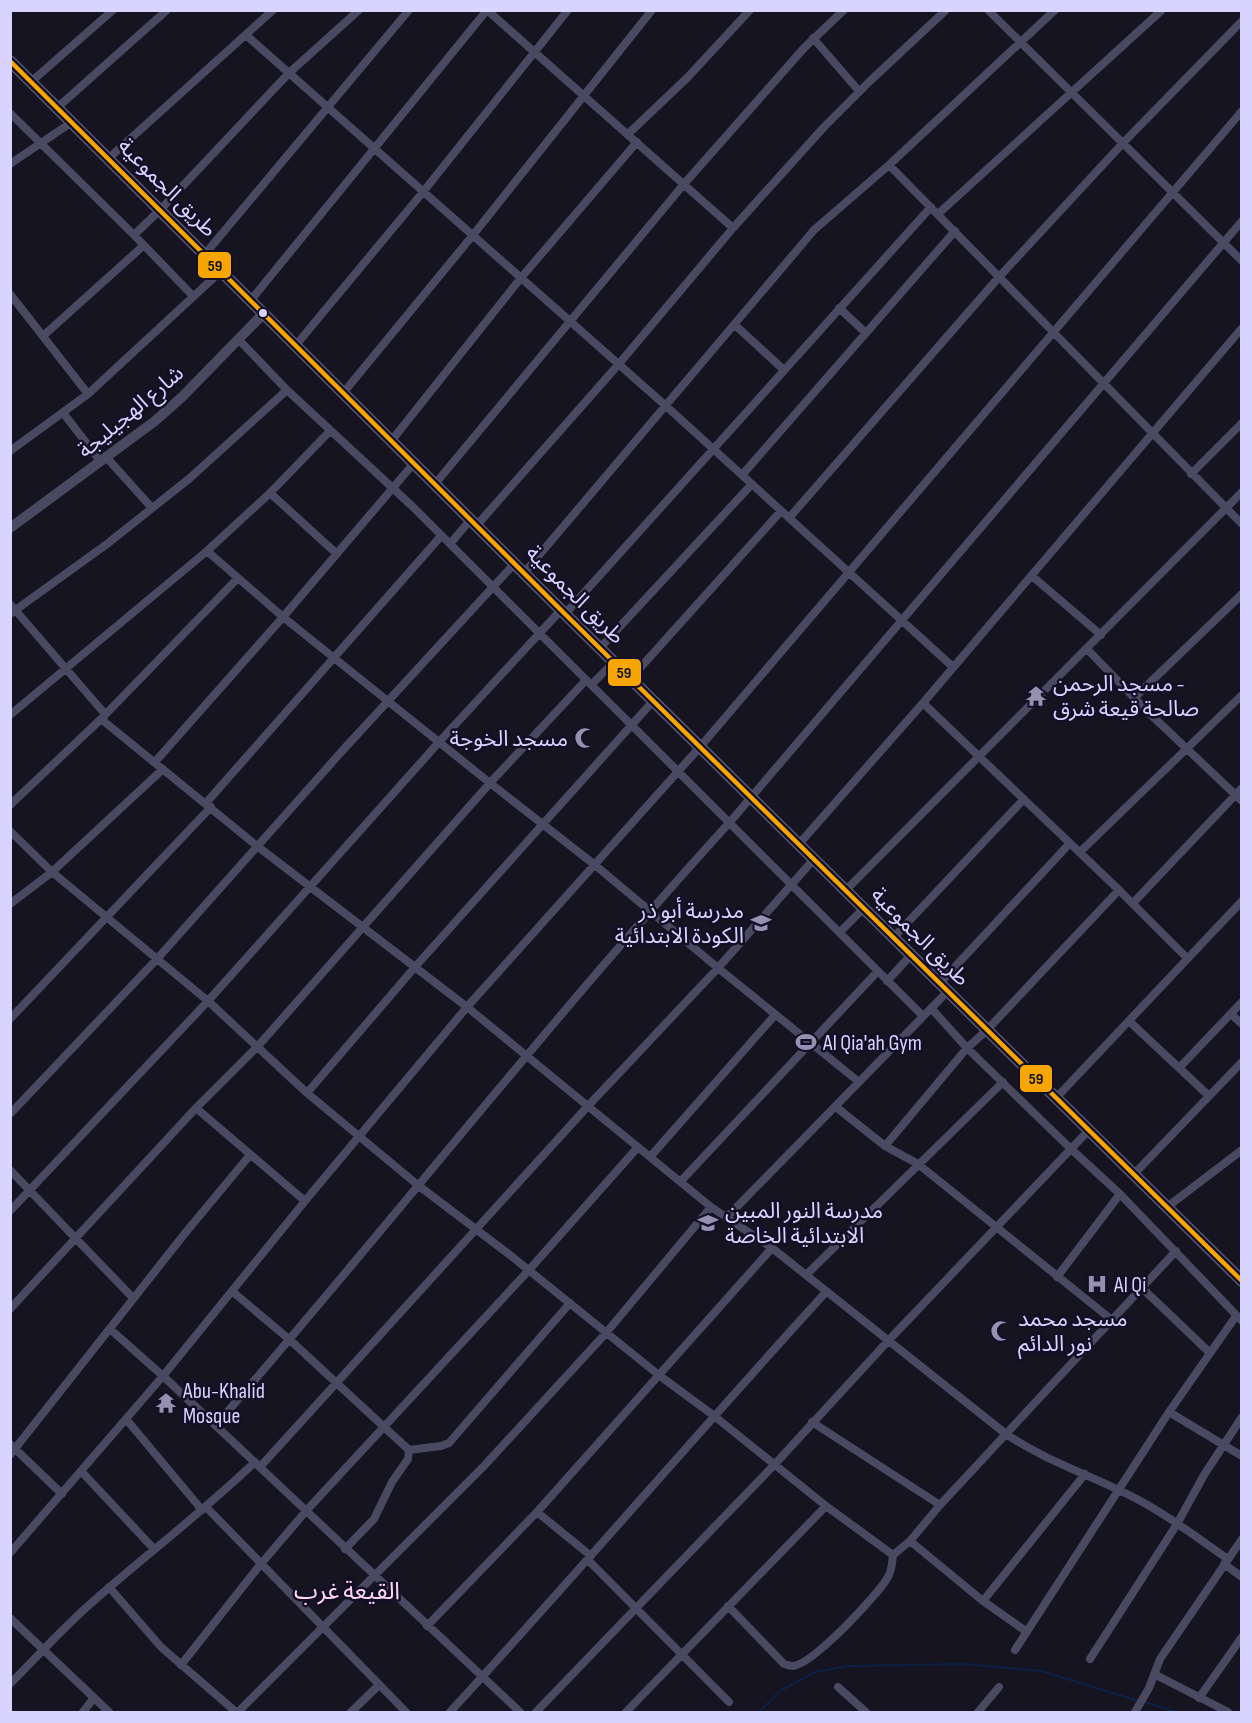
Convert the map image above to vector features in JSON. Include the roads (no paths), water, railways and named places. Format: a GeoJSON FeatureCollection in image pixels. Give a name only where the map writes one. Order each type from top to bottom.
{"type":"FeatureCollection","features":[{"type":"Feature","properties":{"kind":"main road","name":"طريق الجموعية"},"geometry":{"type":"LineString","coordinates":[[13,69],[32,81],[563,612],[1242,1281]]}},
{"type":"Feature","properties":{"kind":"street"},"geometry":{"type":"LineString","coordinates":[[32,81],[113,10]]}},
{"type":"Feature","properties":{"kind":"street"},"geometry":{"type":"LineString","coordinates":[[58,107],[167,10]]}},
{"type":"Feature","properties":{"kind":"street"},"geometry":{"type":"LineString","coordinates":[[109,158],[273,10]]}},
{"type":"Feature","properties":{"kind":"street"},"geometry":{"type":"LineString","coordinates":[[134,234],[160,210],[289,73],[359,10]]}},
{"type":"Feature","properties":{"kind":"street"},"geometry":{"type":"LineString","coordinates":[[205,254],[409,10]]}},
{"type":"Feature","properties":{"kind":"street"},"geometry":{"type":"LineString","coordinates":[[250,300],[487,10],[733,228]]}},
{"type":"Feature","properties":{"kind":"street"},"geometry":{"type":"LineString","coordinates":[[296,345],[423,192],[568,10]]}},
{"type":"Feature","properties":{"kind":"street"},"geometry":{"type":"LineString","coordinates":[[344,392],[473,235],[652,10]]}},
{"type":"Feature","properties":{"kind":"street"},"geometry":{"type":"LineString","coordinates":[[628,134],[687,78],[750,10]]}},
{"type":"Feature","properties":{"kind":"street"},"geometry":{"type":"LineString","coordinates":[[435,484],[684,184],[813,38],[844,10]]}},
{"type":"Feature","properties":{"kind":"street"},"geometry":{"type":"LineString","coordinates":[[450,544],[474,522],[618,365],[733,228],[859,91],[946,10]]}},
{"type":"Feature","properties":{"kind":"street"},"geometry":{"type":"LineString","coordinates":[[988,10],[1242,261]]}},
{"type":"Feature","properties":{"kind":"street"},"geometry":{"type":"LineString","coordinates":[[524,573],[822,222],[889,165],[1055,10]]}},
{"type":"Feature","properties":{"kind":"street"},"geometry":{"type":"LineString","coordinates":[[938,214],[1162,10]]}},
{"type":"Feature","properties":{"kind":"street"},"geometry":{"type":"LineString","coordinates":[[789,518],[999,277],[1123,143],[1242,21]]}},
{"type":"Feature","properties":{"kind":"street"},"geometry":{"type":"LineString","coordinates":[[246,34],[666,406],[953,668]]}},
{"type":"Feature","properties":{"kind":"street"},"geometry":{"type":"LineString","coordinates":[[813,38],[859,91]]}},
{"type":"Feature","properties":{"kind":"street"},"geometry":{"type":"LineString","coordinates":[[10,1553],[163,1376],[467,1007],[679,772],[1242,111]]}},
{"type":"Feature","properties":{"kind":"street"},"geometry":{"type":"LineString","coordinates":[[10,113],[134,234],[193,297]]}},
{"type":"Feature","properties":{"kind":"street"},"geometry":{"type":"LineString","coordinates":[[10,164],[72,122]]}},
{"type":"Feature","properties":{"kind":"street"},"geometry":{"type":"LineString","coordinates":[[392,440],[520,279],[637,142]]}},
{"type":"Feature","properties":{"kind":"street"},"geometry":{"type":"LineString","coordinates":[[889,165],[1242,524]]}},
{"type":"Feature","properties":{"kind":"street"},"geometry":{"type":"LineString","coordinates":[[10,1211],[208,1002],[440,741],[539,633],[563,612],[714,450],[931,207]]}},
{"type":"Feature","properties":{"kind":"street"},"geometry":{"type":"LineString","coordinates":[[216,1425],[290,1340],[649,911],[730,822],[1242,221]]}},
{"type":"Feature","properties":{"kind":"street"},"geometry":{"type":"LineString","coordinates":[[742,475],[955,231]]}},
{"type":"Feature","properties":{"kind":"street"},"geometry":{"type":"LineString","coordinates":[[43,336],[143,246]]}},
{"type":"Feature","properties":{"kind":"street"},"geometry":{"type":"LineString","coordinates":[[10,451],[64,414],[88,394],[221,270]]}},
{"type":"Feature","properties":{"kind":"street"},"geometry":{"type":"LineString","coordinates":[[11,297],[88,394]]}},
{"type":"Feature","properties":{"kind":"street"},"geometry":{"type":"LineString","coordinates":[[839,308],[866,333]]}},
{"type":"Feature","properties":{"kind":"street","name":"شارع الهجيليجة"},"geometry":{"type":"LineString","coordinates":[[10,528],[155,421],[264,313]]}},
{"type":"Feature","properties":{"kind":"street"},"geometry":{"type":"LineString","coordinates":[[735,325],[784,370]]}},
{"type":"Feature","properties":{"kind":"street"},"geometry":{"type":"LineString","coordinates":[[799,844],[923,703],[1242,328]]}},
{"type":"Feature","properties":{"kind":"street"},"geometry":{"type":"LineString","coordinates":[[239,340],[287,390],[450,544],[923,1016]]}},
{"type":"Feature","properties":{"kind":"street"},"geometry":{"type":"LineString","coordinates":[[287,390],[203,466],[107,544],[12,609],[66,667],[103,717],[163,769],[257,846],[467,1007],[711,1207],[772,1248],[1006,1434],[1038,1455],[1119,1490],[1178,1524],[1226,1561],[1242,1577]]}},
{"type":"Feature","properties":{"kind":"street"},"geometry":{"type":"LineString","coordinates":[[64,414],[104,460],[152,508]]}},
{"type":"Feature","properties":{"kind":"street"},"geometry":{"type":"LineString","coordinates":[[1191,474],[1242,423]]}},
{"type":"Feature","properties":{"kind":"street"},"geometry":{"type":"LineString","coordinates":[[10,715],[207,551],[270,493],[330,431]]}},
{"type":"Feature","properties":{"kind":"street"},"geometry":{"type":"LineString","coordinates":[[155,762],[284,617],[414,463]]}},
{"type":"Feature","properties":{"kind":"street"},"geometry":{"type":"LineString","coordinates":[[600,648],[752,484]]}},
{"type":"Feature","properties":{"kind":"street"},"geometry":{"type":"LineString","coordinates":[[846,890],[1242,492]]}},
{"type":"Feature","properties":{"kind":"street"},"geometry":{"type":"LineString","coordinates":[[270,493],[337,554]]}},
{"type":"Feature","properties":{"kind":"street"},"geometry":{"type":"LineString","coordinates":[[631,678],[781,511]]}},
{"type":"Feature","properties":{"kind":"street"},"geometry":{"type":"LineString","coordinates":[[10,1019],[106,918],[208,805],[333,657],[441,536]]}},
{"type":"Feature","properties":{"kind":"street"},"geometry":{"type":"LineString","coordinates":[[207,551],[237,579],[595,865],[859,1082]]}},
{"type":"Feature","properties":{"kind":"street"},"geometry":{"type":"LineString","coordinates":[[10,1114],[157,959],[515,563]]}},
{"type":"Feature","properties":{"kind":"street"},"geometry":{"type":"LineString","coordinates":[[1032,576],[1101,635]]}},
{"type":"Feature","properties":{"kind":"street"},"geometry":{"type":"LineString","coordinates":[[10,805],[103,717],[237,579]]}},
{"type":"Feature","properties":{"kind":"street"},"geometry":{"type":"LineString","coordinates":[[1134,698],[1242,594]]}},
{"type":"Feature","properties":{"kind":"street"},"geometry":{"type":"LineString","coordinates":[[1087,649],[1187,749],[1239,795],[1133,903]]}},
{"type":"Feature","properties":{"kind":"street"},"geometry":{"type":"LineString","coordinates":[[10,1309],[196,1108],[258,1046],[490,783],[589,683],[614,662]]}},
{"type":"Feature","properties":{"kind":"street"},"geometry":{"type":"LineString","coordinates":[[1080,852],[1242,695]]}},
{"type":"Feature","properties":{"kind":"street"},"geometry":{"type":"LineString","coordinates":[[307,1093],[415,967],[654,700]]}},
{"type":"Feature","properties":{"kind":"street"},"geometry":{"type":"LineString","coordinates":[[923,703],[1133,903],[1187,958]]}},
{"type":"Feature","properties":{"kind":"street"},"geometry":{"type":"LineString","coordinates":[[10,904],[52,872],[163,769]]}},
{"type":"Feature","properties":{"kind":"street"},"geometry":{"type":"LineString","coordinates":[[894,937],[1024,799]]}},
{"type":"Feature","properties":{"kind":"street"},"geometry":{"type":"LineString","coordinates":[[10,831],[52,872],[208,1002],[307,1093],[419,1186],[826,1506],[893,1555]]}},
{"type":"Feature","properties":{"kind":"street"},"geometry":{"type":"LineString","coordinates":[[726,1218],[931,1008],[943,988],[1070,843]]}},
{"type":"Feature","properties":{"kind":"street"},"geometry":{"type":"LineString","coordinates":[[10,1684],[109,1587],[258,1465],[718,968],[814,859]]}},
{"type":"Feature","properties":{"kind":"street"},"geometry":{"type":"LineString","coordinates":[[885,1146],[968,1048],[1119,890]]}},
{"type":"Feature","properties":{"kind":"street"},"geometry":{"type":"LineString","coordinates":[[1056,1098],[1242,901]]}},
{"type":"Feature","properties":{"kind":"street"},"geometry":{"type":"LineString","coordinates":[[840,933],[864,908]]}},
{"type":"Feature","properties":{"kind":"street"},"geometry":{"type":"LineString","coordinates":[[887,981],[911,955]]}},
{"type":"Feature","properties":{"kind":"street"},"geometry":{"type":"LineString","coordinates":[[681,1181],[878,971]]}},
{"type":"Feature","properties":{"kind":"street"},"geometry":{"type":"LineString","coordinates":[[1179,1068],[1242,1002]]}},
{"type":"Feature","properties":{"kind":"street"},"geometry":{"type":"LineString","coordinates":[[931,1008],[1002,1082],[1120,1194],[1239,1318],[1209,1352],[1015,1650]]}},
{"type":"Feature","properties":{"kind":"street"},"geometry":{"type":"LineString","coordinates":[[1231,1014],[1242,1024]]}},
{"type":"Feature","properties":{"kind":"street"},"geometry":{"type":"LineString","coordinates":[[650,1157],[775,1015]]}},
{"type":"Feature","properties":{"kind":"street"},"geometry":{"type":"LineString","coordinates":[[1129,1021],[1209,1096]]}},
{"type":"Feature","properties":{"kind":"street"},"geometry":{"type":"LineString","coordinates":[[1134,1174],[1242,1062]]}},
{"type":"Feature","properties":{"kind":"street"},"geometry":{"type":"LineString","coordinates":[[806,1275],[1002,1082]]}},
{"type":"Feature","properties":{"kind":"street"},"geometry":{"type":"LineString","coordinates":[[836,1107],[885,1146],[918,1164],[1112,1320]]}},
{"type":"Feature","properties":{"kind":"street"},"geometry":{"type":"LineString","coordinates":[[196,1108],[305,1201]]}},
{"type":"Feature","properties":{"kind":"street"},"geometry":{"type":"LineString","coordinates":[[536,1713],[775,1464],[888,1341],[1089,1130]]}},
{"type":"Feature","properties":{"kind":"street"},"geometry":{"type":"LineString","coordinates":[[181,1665],[260,1564],[306,1511],[638,1147]]}},
{"type":"Feature","properties":{"kind":"street"},"geometry":{"type":"LineString","coordinates":[[1167,1207],[1242,1150]]}},
{"type":"Feature","properties":{"kind":"street"},"geometry":{"type":"LineString","coordinates":[[62,1494],[12,1449],[250,1155]]}},
{"type":"Feature","properties":{"kind":"street"},"geometry":{"type":"LineString","coordinates":[[10,1170],[133,1298]]}},
{"type":"Feature","properties":{"kind":"street"},"geometry":{"type":"LineString","coordinates":[[1058,1276],[1120,1194]]}},
{"type":"Feature","properties":{"kind":"street"},"geometry":{"type":"LineString","coordinates":[[109,1587],[150,1635],[237,1713],[484,1466],[606,1333],[711,1207]]}},
{"type":"Feature","properties":{"kind":"street"},"geometry":{"type":"LineString","coordinates":[[427,1626],[537,1512],[772,1248]]}},
{"type":"Feature","properties":{"kind":"street"},"geometry":{"type":"LineString","coordinates":[[728,1606],[784,1664],[793,1666],[827,1644],[865,1607],[888,1576],[892,1569],[893,1555],[910,1541],[940,1505],[1176,1251]]}},
{"type":"Feature","properties":{"kind":"street"},"geometry":{"type":"LineString","coordinates":[[1142,1288],[1209,1352]]}},
{"type":"Feature","properties":{"kind":"street"},"geometry":{"type":"LineString","coordinates":[[233,1292],[290,1340],[409,1450]]}},
{"type":"Feature","properties":{"kind":"street"},"geometry":{"type":"LineString","coordinates":[[450,1713],[713,1415],[826,1292]]}},
{"type":"Feature","properties":{"kind":"street"},"geometry":{"type":"LineString","coordinates":[[409,1450],[449,1443],[570,1303]]}},
{"type":"Feature","properties":{"kind":"street"},"geometry":{"type":"LineString","coordinates":[[110,1329],[216,1425],[520,1713]]}},
{"type":"Feature","properties":{"kind":"street"},"geometry":{"type":"LineString","coordinates":[[1169,1412],[1242,1456]]}},
{"type":"Feature","properties":{"kind":"street"},"geometry":{"type":"LineString","coordinates":[[1090,1659],[1178,1524],[1204,1475],[1242,1417]]}},
{"type":"Feature","properties":{"kind":"street"},"geometry":{"type":"LineString","coordinates":[[126,1419],[204,1509],[406,1713]]}},
{"type":"Feature","properties":{"kind":"street"},"geometry":{"type":"LineString","coordinates":[[812,1422],[940,1505]]}},
{"type":"Feature","properties":{"kind":"street"},"geometry":{"type":"LineString","coordinates":[[345,1549],[374,1519],[392,1482],[408,1459],[409,1450]]}},
{"type":"Feature","properties":{"kind":"street"},"geometry":{"type":"LineString","coordinates":[[81,1471],[154,1549]]}},
{"type":"Feature","properties":{"kind":"street"},"geometry":{"type":"LineString","coordinates":[[983,1601],[1085,1474]]}},
{"type":"Feature","properties":{"kind":"street"},"geometry":{"type":"LineString","coordinates":[[626,1713],[826,1506]]}},
{"type":"Feature","properties":{"kind":"street"},"geometry":{"type":"LineString","coordinates":[[537,1512],[589,1558],[635,1609],[729,1702]]}},
{"type":"Feature","properties":{"kind":"street"},"geometry":{"type":"LineString","coordinates":[[1135,1713],[1149,1688],[1160,1659],[1242,1539]]}},
{"type":"Feature","properties":{"kind":"street"},"geometry":{"type":"LineString","coordinates":[[910,1541],[983,1601],[1027,1632]]}},
{"type":"Feature","properties":{"kind":"street"},"geometry":{"type":"LineString","coordinates":[[10,1618],[109,1713]]}},
{"type":"Feature","properties":{"kind":"street"},"geometry":{"type":"LineString","coordinates":[[1199,1698],[1242,1637]]}},
{"type":"Feature","properties":{"kind":"street"},"geometry":{"type":"LineString","coordinates":[[1154,1674],[1228,1713]]}},
{"type":"Feature","properties":{"kind":"street"},"geometry":{"type":"LineString","coordinates":[[351,1713],[379,1685]]}},
{"type":"Feature","properties":{"kind":"street"},"geometry":{"type":"LineString","coordinates":[[838,1687],[862,1711]]}},
{"type":"Feature","properties":{"kind":"street"},"geometry":{"type":"LineString","coordinates":[[978,1713],[999,1687]]}},
{"type":"Feature","properties":{"kind":"street"},"geometry":{"type":"LineString","coordinates":[[83,1713],[93,1699]]}},
{"type":"Feature","properties":{"kind":"waterway"},"geometry":{"type":"LineString","coordinates":[[759,1712],[780,1691],[815,1672],[848,1666],[965,1664],[1041,1671],[1139,1701]]}},
{"type":"Feature","properties":{"kind":"waterway"},"geometry":{"type":"LineString","coordinates":[[1145,1702],[1176,1712]]}},
{"type":"Feature","properties":{"kind":"place","name":"مسجد الرحمن - صالحة قيعة شرق"},"geometry":{"type":"Point","coordinates":[1036,696]}},
{"type":"Feature","properties":{"kind":"place","name":"مسجد الخوجة"},"geometry":{"type":"Point","coordinates":[585,738]}},
{"type":"Feature","properties":{"kind":"place","name":"مدرسة أبو ذر الكودة الابتدائية"},"geometry":{"type":"Point","coordinates":[761,923]}},
{"type":"Feature","properties":{"kind":"place","name":"Al Qia'ah Gym"},"geometry":{"type":"Point","coordinates":[806,1042]}},
{"type":"Feature","properties":{"kind":"place","name":"مدرسة النور المبين الابتدائية الخاصة"},"geometry":{"type":"Point","coordinates":[708,1223]}},
{"type":"Feature","properties":{"kind":"place","name":"Al Qi"},"geometry":{"type":"Point","coordinates":[1097,1284]}},
{"type":"Feature","properties":{"kind":"place","name":"مسجد محمد نور الدائم"},"geometry":{"type":"Point","coordinates":[1001,1331]}},
{"type":"Feature","properties":{"kind":"place","name":"Abu-Khalid Mosque"},"geometry":{"type":"Point","coordinates":[166,1403]}},
{"type":"Feature","properties":{"kind":"district","name":"القيعة غرب"},"geometry":{"type":"Point","coordinates":[347,1591]}}]}
